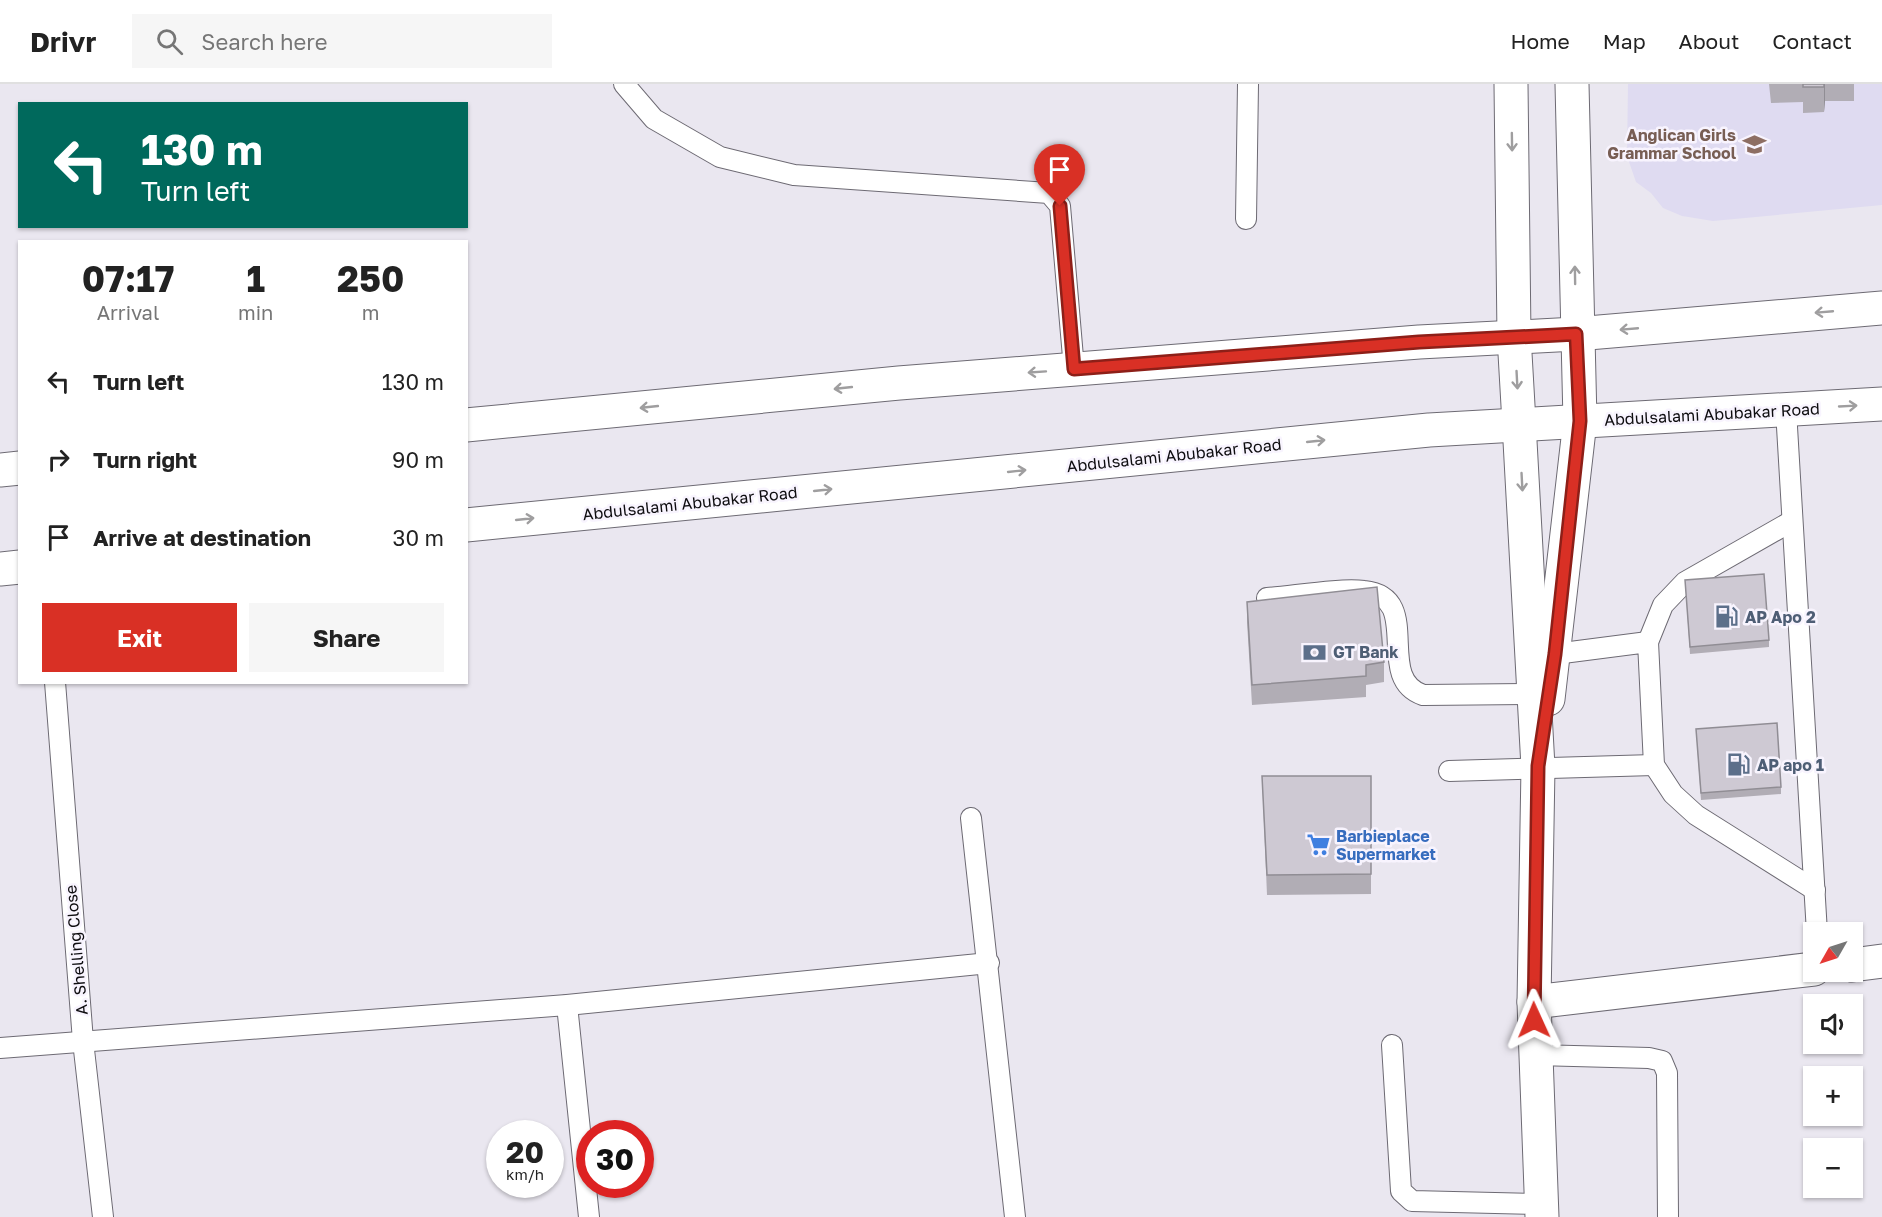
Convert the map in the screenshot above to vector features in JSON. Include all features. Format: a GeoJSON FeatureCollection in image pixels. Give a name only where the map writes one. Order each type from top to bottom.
{"type":"FeatureCollection","features":[{"type":"Feature","properties":{"kind":"main road"},"geometry":{"type":"LineString","coordinates":[[1511,84],[1514,336],[1538,766],[1534,1002],[1542,1211]]}},
{"type":"Feature","properties":{"kind":"main road"},"geometry":{"type":"LineString","coordinates":[[1538,766],[1555,654],[1580,421],[1576,334],[1572,84]]}},
{"type":"Feature","properties":{"kind":"main road"},"geometry":{"type":"LineString","coordinates":[[468,425],[899,383],[1514,336],[1576,334],[1882,308]]}},
{"type":"Feature","properties":{"kind":"main road","name":"Abdulsalami Abubakar Road"},"geometry":{"type":"LineString","coordinates":[[468,525],[1429,430],[1519,423],[1882,404]]}},
{"type":"Feature","properties":{"kind":"main road"},"geometry":{"type":"LineString","coordinates":[[0,470],[18,468]]}},
{"type":"Feature","properties":{"kind":"main road"},"geometry":{"type":"LineString","coordinates":[[0,569],[18,567]]}},
{"type":"Feature","properties":{"kind":"main road"},"geometry":{"type":"LineString","coordinates":[[1863,964],[1882,961]]}},
{"type":"Feature","properties":{"kind":"main road"},"geometry":{"type":"LineString","coordinates":[[1534,1002],[1803,970]]}},
{"type":"Feature","properties":{"kind":"lane"},"geometry":{"type":"LineString","coordinates":[[624,84],[654,119],[720,156],[794,176],[1049,194],[1060,206],[1074,369]]}},
{"type":"Feature","properties":{"kind":"lane"},"geometry":{"type":"LineString","coordinates":[[1246,219],[1248,84]]}},
{"type":"Feature","properties":{"kind":"lane"},"geometry":{"type":"LineString","coordinates":[[1786,410],[1816,922]]}},
{"type":"Feature","properties":{"kind":"lane"},"geometry":{"type":"LineString","coordinates":[[1792,521],[1685,582],[1663,605],[1648,642],[1654,765],[1673,794],[1696,815],[1815,890]]}},
{"type":"Feature","properties":{"kind":"lane"},"geometry":{"type":"LineString","coordinates":[[1267,598],[1365,591],[1384,597],[1396,614],[1400,677],[1411,691],[1423,695],[1534,694]]}},
{"type":"Feature","properties":{"kind":"lane"},"geometry":{"type":"LineString","coordinates":[[1555,654],[1648,642]]}},
{"type":"Feature","properties":{"kind":"lane","name":"A. Shelling Close"},"geometry":{"type":"LineString","coordinates":[[55,684],[83,1041],[103,1217]]}},
{"type":"Feature","properties":{"kind":"lane"},"geometry":{"type":"LineString","coordinates":[[1449,771],[1538,766],[1654,765]]}},
{"type":"Feature","properties":{"kind":"lane"},"geometry":{"type":"LineString","coordinates":[[971,818],[989,963],[1015,1217]]}},
{"type":"Feature","properties":{"kind":"lane"},"geometry":{"type":"LineString","coordinates":[[0,1048],[567,1005],[989,963]]}},
{"type":"Feature","properties":{"kind":"lane"},"geometry":{"type":"LineString","coordinates":[[567,1005],[589,1217]]}},
{"type":"Feature","properties":{"kind":"lane"},"geometry":{"type":"LineString","coordinates":[[1392,1045],[1401,1191],[1412,1201],[1542,1211]]}},
{"type":"Feature","properties":{"kind":"lane"},"geometry":{"type":"LineString","coordinates":[[1536,1055],[1649,1058],[1662,1061],[1667,1073],[1668,1217]]}},
{"type":"Feature","properties":{"kind":"shaded area","name":"Anglican Girls Grammar School"},"geometry":{"type":"Polygon","coordinates":[[[1628,84],[1882,84],[1882,205],[1713,221],[1682,216],[1663,208],[1651,193],[1636,182],[1627,156],[1628,84]]]}},
{"type":"Feature","properties":{"kind":"building"},"geometry":{"type":"Polygon","coordinates":[[[1803,84],[1824,84],[1824,87],[1803,87],[1803,84]]]}},
{"type":"Feature","properties":{"kind":"building","name":"AP Apo 2"},"geometry":{"type":"Polygon","coordinates":[[[1764,574],[1769,640],[1690,647],[1685,580],[1764,574]]]}},
{"type":"Feature","properties":{"kind":"building","name":"GT Bank"},"geometry":{"type":"Polygon","coordinates":[[[1377,587],[1384,662],[1366,665],[1366,676],[1252,685],[1247,602],[1377,587]]]}},
{"type":"Feature","properties":{"kind":"building","name":"AP apo 1"},"geometry":{"type":"Polygon","coordinates":[[[1777,723],[1781,787],[1701,793],[1696,729],[1777,723]]]}},
{"type":"Feature","properties":{"kind":"building","name":"Barbieplace Supermarket"},"geometry":{"type":"Polygon","coordinates":[[[1262,776],[1371,776],[1371,874],[1267,875],[1262,776]]]}},
{"type":"Feature","properties":{"kind":"place","name":"Anglican Girls Grammar School"},"geometry":{"type":"Point","coordinates":[1754,144]}},
{"type":"Feature","properties":{"kind":"place","name":"AP Apo 2"},"geometry":{"type":"Point","coordinates":[1727,617]}},
{"type":"Feature","properties":{"kind":"place","name":"GT Bank"},"geometry":{"type":"Point","coordinates":[1315,652]}},
{"type":"Feature","properties":{"kind":"place","name":"AP apo 1"},"geometry":{"type":"Point","coordinates":[1739,765]}},
{"type":"Feature","properties":{"kind":"place","name":"Barbieplace Supermarket"},"geometry":{"type":"Point","coordinates":[1318,845]}},
{"type":"Feature","properties":{"kind":"route"},"geometry":{"type":"LineString","coordinates":[[1060,206],[1074,369],[1419,342],[1576,334],[1580,421],[1555,654],[1538,766],[1534,1020]]}}]}
